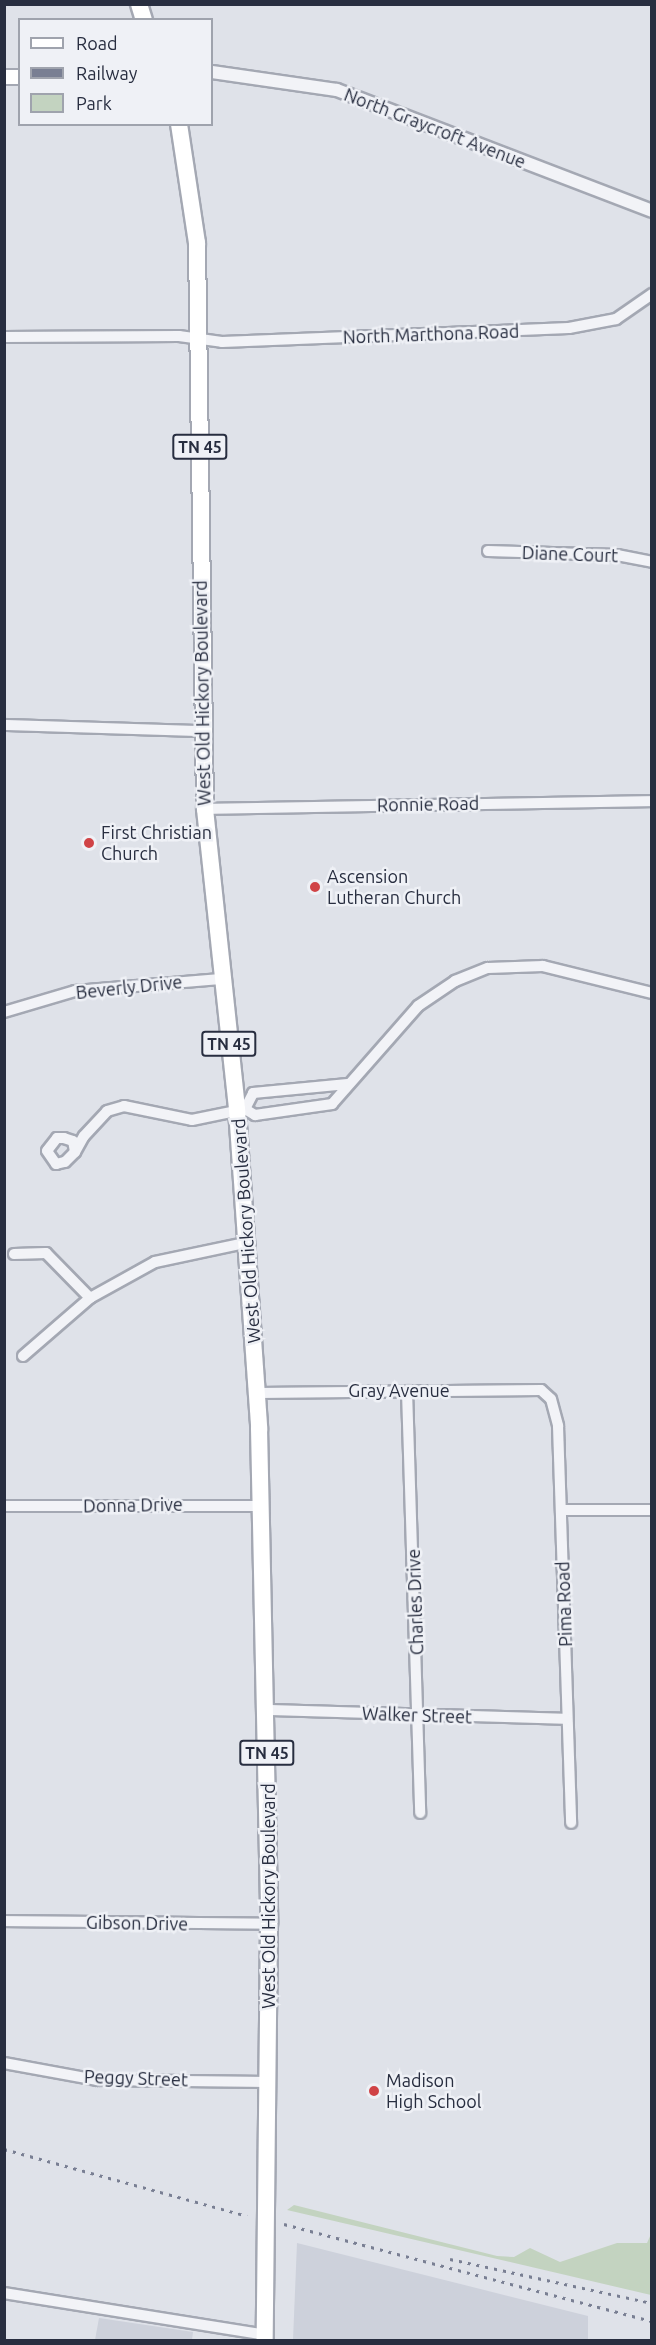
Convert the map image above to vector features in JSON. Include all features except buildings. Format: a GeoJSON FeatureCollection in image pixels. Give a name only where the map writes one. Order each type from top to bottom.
{"type":"FeatureCollection","features":[{"type":"Feature","properties":{"kind":"main road","name":"West Old Hickory Boulevard"},"geometry":{"type":"LineString","coordinates":[[178,126],[197,243],[201,340],[200,731],[220,979],[241,1110],[258,1393],[267,1710],[269,1924],[265,2338]]}},
{"type":"Feature","properties":{"kind":"street","name":"North Graycroft Avenue"},"geometry":{"type":"LineString","coordinates":[[213,72],[276,77],[337,90],[651,211]]}},
{"type":"Feature","properties":{"kind":"street","name":"North Marthona Road"},"geometry":{"type":"LineString","coordinates":[[4,337],[201,340],[568,328],[616,320],[651,294]]}},
{"type":"Feature","properties":{"kind":"street","name":"Diane Court"},"geometry":{"type":"LineString","coordinates":[[488,551],[617,555],[651,562]]}},
{"type":"Feature","properties":{"kind":"street"},"geometry":{"type":"LineString","coordinates":[[4,725],[200,731]]}},
{"type":"Feature","properties":{"kind":"street","name":"Ronnie Road"},"geometry":{"type":"LineString","coordinates":[[205,809],[651,801]]}},
{"type":"Feature","properties":{"kind":"street"},"geometry":{"type":"LineString","coordinates":[[75,1152],[107,1111],[124,1106],[192,1120],[241,1110],[255,1115],[332,1104],[418,1006],[470,974],[500,966],[543,966],[651,993]]}},
{"type":"Feature","properties":{"kind":"street","name":"Beverly Drive"},"geometry":{"type":"LineString","coordinates":[[4,1012],[75,991],[220,979]]}},
{"type":"Feature","properties":{"kind":"street"},"geometry":{"type":"LineString","coordinates":[[241,1110],[253,1094],[348,1084]]}},
{"type":"Feature","properties":{"kind":"street"},"geometry":{"type":"LineString","coordinates":[[23,1356],[90,1298],[155,1262],[249,1242]]}},
{"type":"Feature","properties":{"kind":"street"},"geometry":{"type":"LineString","coordinates":[[14,1254],[46,1252],[90,1298]]}},
{"type":"Feature","properties":{"kind":"street","name":"Gray Avenue"},"geometry":{"type":"LineString","coordinates":[[258,1393],[541,1390]]}},
{"type":"Feature","properties":{"kind":"street","name":"Pima Road"},"geometry":{"type":"LineString","coordinates":[[541,1390],[556,1411],[571,1823]]}},
{"type":"Feature","properties":{"kind":"street","name":"Charles Drive"},"geometry":{"type":"LineString","coordinates":[[407,1391],[419,1716],[420,1813]]}},
{"type":"Feature","properties":{"kind":"street","name":"Donna Drive"},"geometry":{"type":"LineString","coordinates":[[4,1506],[262,1506]]}},
{"type":"Feature","properties":{"kind":"street"},"geometry":{"type":"LineString","coordinates":[[561,1510],[651,1510]]}},
{"type":"Feature","properties":{"kind":"street","name":"Walker Street"},"geometry":{"type":"LineString","coordinates":[[267,1710],[567,1719]]}},
{"type":"Feature","properties":{"kind":"street","name":"Gibson Drive"},"geometry":{"type":"LineString","coordinates":[[4,1921],[269,1924]]}},
{"type":"Feature","properties":{"kind":"street","name":"Peggy Street"},"geometry":{"type":"LineString","coordinates":[[4,2063],[97,2080],[269,2082]]}},
{"type":"Feature","properties":{"kind":"street"},"geometry":{"type":"LineString","coordinates":[[4,2293],[265,2338]]}},
{"type":"Feature","properties":{"kind":"shaded area"},"geometry":{"type":"Polygon","coordinates":[[[297,2243],[588,2316],[588,2340],[293,2340],[297,2243]]]}},
{"type":"Feature","properties":{"kind":"shaded area"},"geometry":{"type":"Polygon","coordinates":[[[99,2318],[193,2332],[192,2340],[95,2340],[99,2318]]]}},
{"type":"Feature","properties":{"kind":"green space"},"geometry":{"type":"Polygon","coordinates":[[[294,2205],[497,2256],[514,2257],[530,2248],[560,2262],[617,2243],[647,2243],[651,2234],[651,2295],[287,2210],[294,2205]]]}},
{"type":"Feature","properties":{"kind":"railway"},"geometry":{"type":"LineString","coordinates":[[4,2149],[247,2216]]}},
{"type":"Feature","properties":{"kind":"railway"},"geometry":{"type":"LineString","coordinates":[[284,2224],[652,2321]]}},
{"type":"Feature","properties":{"kind":"railway"},"geometry":{"type":"LineString","coordinates":[[450,2259],[652,2303]]}},
{"type":"Feature","properties":{"kind":"place","name":"First Christian Church"},"geometry":{"type":"Point","coordinates":[89,843]}},
{"type":"Feature","properties":{"kind":"place","name":"Ascension Lutheran Church"},"geometry":{"type":"Point","coordinates":[315,887]}},
{"type":"Feature","properties":{"kind":"place","name":"Madison High School"},"geometry":{"type":"Point","coordinates":[374,2091]}}]}
